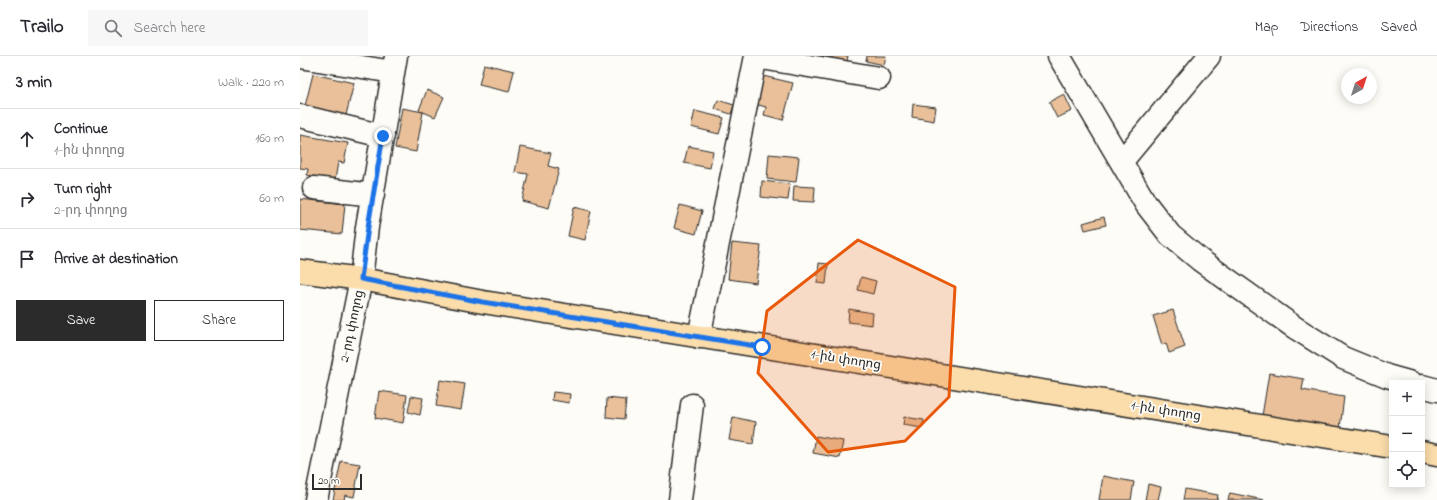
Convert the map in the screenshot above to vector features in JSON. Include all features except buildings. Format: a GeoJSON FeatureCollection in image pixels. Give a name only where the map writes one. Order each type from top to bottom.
{"type":"FeatureCollection","features":[{"type":"Feature","properties":{"kind":"main road","name":"1-ին փողոց"},"geometry":{"type":"LineString","coordinates":[[300,271],[361,279],[483,302],[1389,448]]}},
{"type":"Feature","properties":{"kind":"main road"},"geometry":{"type":"LineString","coordinates":[[1425,453],[1437,455]]}},
{"type":"Feature","properties":{"kind":"street"},"geometry":{"type":"LineString","coordinates":[[1059,56],[1146,204],[1170,235],[1200,260],[1294,327],[1343,358],[1387,376],[1401,380]]}},
{"type":"Feature","properties":{"kind":"street"},"geometry":{"type":"LineString","coordinates":[[1122,161],[1209,56]]}},
{"type":"Feature","properties":{"kind":"street"},"geometry":{"type":"LineString","coordinates":[[699,337],[756,57],[879,78]]}},
{"type":"Feature","properties":{"kind":"street"},"geometry":{"type":"LineString","coordinates":[[301,62],[394,64]]}},
{"type":"Feature","properties":{"kind":"street","name":"2-րդ փողոց"},"geometry":{"type":"LineString","coordinates":[[316,500],[361,279],[394,64]]}},
{"type":"Feature","properties":{"kind":"street"},"geometry":{"type":"LineString","coordinates":[[300,116],[383,136]]}},
{"type":"Feature","properties":{"kind":"street"},"geometry":{"type":"LineString","coordinates":[[314,188],[373,195]]}},
{"type":"Feature","properties":{"kind":"street"},"geometry":{"type":"LineString","coordinates":[[1425,387],[1437,390]]}},
{"type":"Feature","properties":{"kind":"street"},"geometry":{"type":"LineString","coordinates":[[680,500],[692,404]]}},
{"type":"Feature","properties":{"kind":"highlighted area"},"geometry":{"type":"Polygon","coordinates":[[[858,240],[955,287],[949,397],[905,441],[828,452],[758,373],[767,311],[858,240]]]}},
{"type":"Feature","properties":{"kind":"route"},"geometry":{"type":"LineString","coordinates":[[383,136],[361,279],[483,302],[762,347]]}}]}
